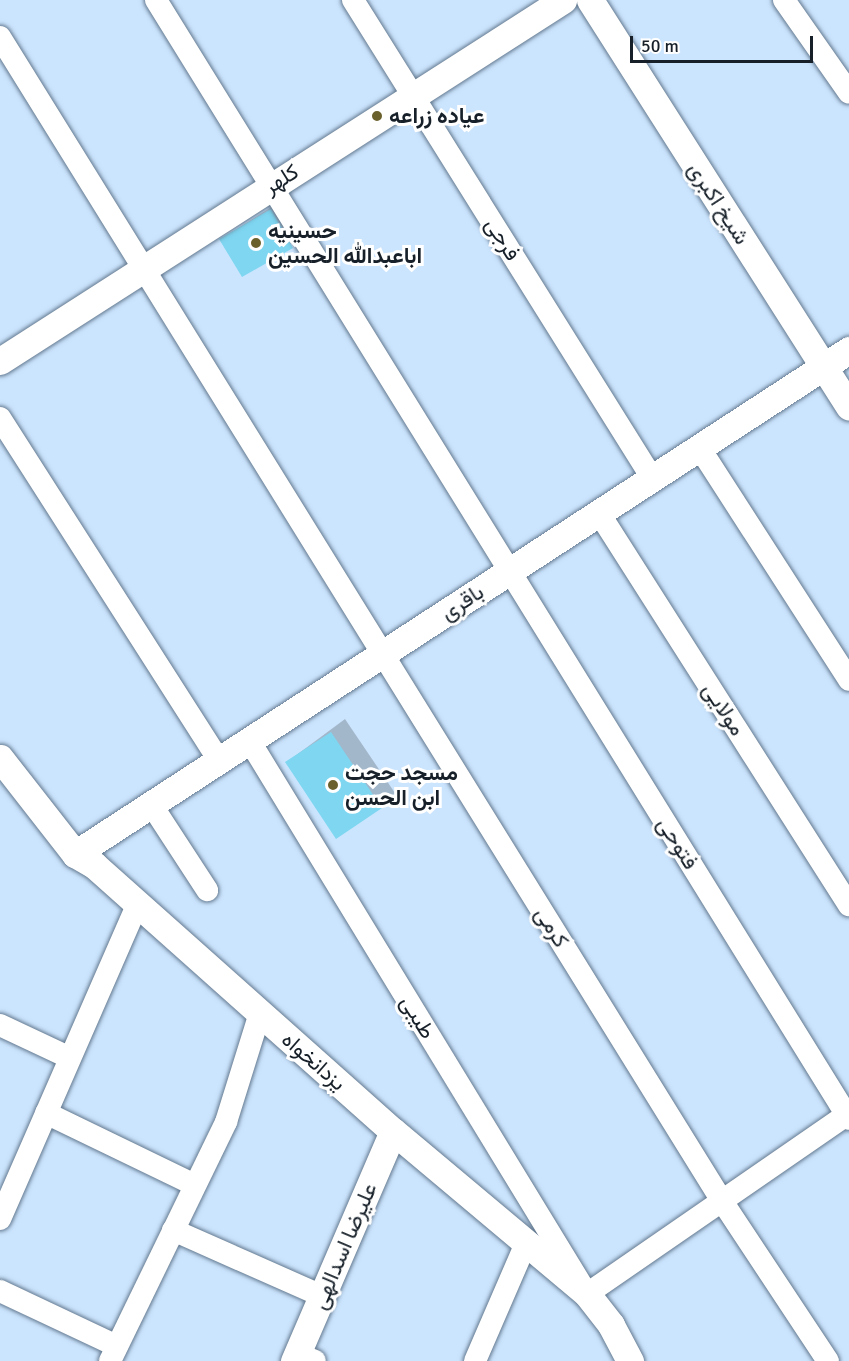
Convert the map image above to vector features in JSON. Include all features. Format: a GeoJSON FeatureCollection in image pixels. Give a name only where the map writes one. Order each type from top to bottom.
{"type":"FeatureCollection","features":[{"type":"Feature","properties":{"kind":"street","name":"فتوحی"},"geometry":{"type":"LineString","coordinates":[[156,0],[848,1116]]}},
{"type":"Feature","properties":{"kind":"street","name":"فرجی"},"geometry":{"type":"LineString","coordinates":[[353,0],[652,478]]}},
{"type":"Feature","properties":{"kind":"street","name":"کلهر"},"geometry":{"type":"LineString","coordinates":[[0,361],[142,266],[563,0]]}},
{"type":"Feature","properties":{"kind":"street","name":"شیخ اکبری"},"geometry":{"type":"LineString","coordinates":[[590,0],[849,407]]}},
{"type":"Feature","properties":{"kind":"street"},"geometry":{"type":"LineString","coordinates":[[784,0],[849,93]]}},
{"type":"Feature","properties":{"kind":"street","name":"کرمی"},"geometry":{"type":"LineString","coordinates":[[0,37],[722,1201],[828,1361]]}},
{"type":"Feature","properties":{"kind":"street","name":"باقری"},"geometry":{"type":"LineString","coordinates":[[75,854],[849,350]]}},
{"type":"Feature","properties":{"kind":"street"},"geometry":{"type":"LineString","coordinates":[[0,418],[219,760]]}},
{"type":"Feature","properties":{"kind":"street"},"geometry":{"type":"LineString","coordinates":[[699,447],[849,680]]}},
{"type":"Feature","properties":{"kind":"street","name":"مولایی"},"geometry":{"type":"LineString","coordinates":[[598,513],[849,905]]}},
{"type":"Feature","properties":{"kind":"street","name":"طیبی"},"geometry":{"type":"LineString","coordinates":[[249,740],[587,1294]]}},
{"type":"Feature","properties":{"kind":"street","name":"یزدانخواه"},"geometry":{"type":"LineString","coordinates":[[0,758],[75,854],[94,865],[393,1131],[587,1294],[611,1325],[630,1361]]}},
{"type":"Feature","properties":{"kind":"street"},"geometry":{"type":"LineString","coordinates":[[151,804],[207,890]]}},
{"type":"Feature","properties":{"kind":"street"},"geometry":{"type":"LineString","coordinates":[[1,1215],[137,904]]}},
{"type":"Feature","properties":{"kind":"street"},"geometry":{"type":"LineString","coordinates":[[0,1291],[114,1353],[226,1122],[260,1013]]}},
{"type":"Feature","properties":{"kind":"street"},"geometry":{"type":"LineString","coordinates":[[0,1025],[70,1058]]}},
{"type":"Feature","properties":{"kind":"street"},"geometry":{"type":"LineString","coordinates":[[46,1113],[195,1185]]}},
{"type":"Feature","properties":{"kind":"street"},"geometry":{"type":"LineString","coordinates":[[587,1294],[848,1116]]}},
{"type":"Feature","properties":{"kind":"street","name":"علیرضا اسدالهی"},"geometry":{"type":"LineString","coordinates":[[302,1358],[322,1296],[393,1131]]}},
{"type":"Feature","properties":{"kind":"street"},"geometry":{"type":"LineString","coordinates":[[173,1230],[322,1296]]}},
{"type":"Feature","properties":{"kind":"street"},"geometry":{"type":"LineString","coordinates":[[475,1361],[526,1243]]}},
{"type":"Feature","properties":{"kind":"building","name":"حسینیه اباعبدالله الحسین"},"geometry":{"type":"Polygon","coordinates":[[[271,209],[293,248],[242,277],[219,239],[271,209]]]}},
{"type":"Feature","properties":{"kind":"building","name":"مسجد حجت ابن الحسن"},"geometry":{"type":"Polygon","coordinates":[[[331,732],[382,808],[336,839],[285,762],[331,732]]]}},
{"type":"Feature","properties":{"kind":"place","name":"عیاده زراعه"},"geometry":{"type":"Point","coordinates":[377,116]}},
{"type":"Feature","properties":{"kind":"place","name":"حسینیه اباعبدالله الحسین"},"geometry":{"type":"Point","coordinates":[256,243]}},
{"type":"Feature","properties":{"kind":"place","name":"مسجد حجت ابن الحسن"},"geometry":{"type":"Point","coordinates":[333,785]}}]}
